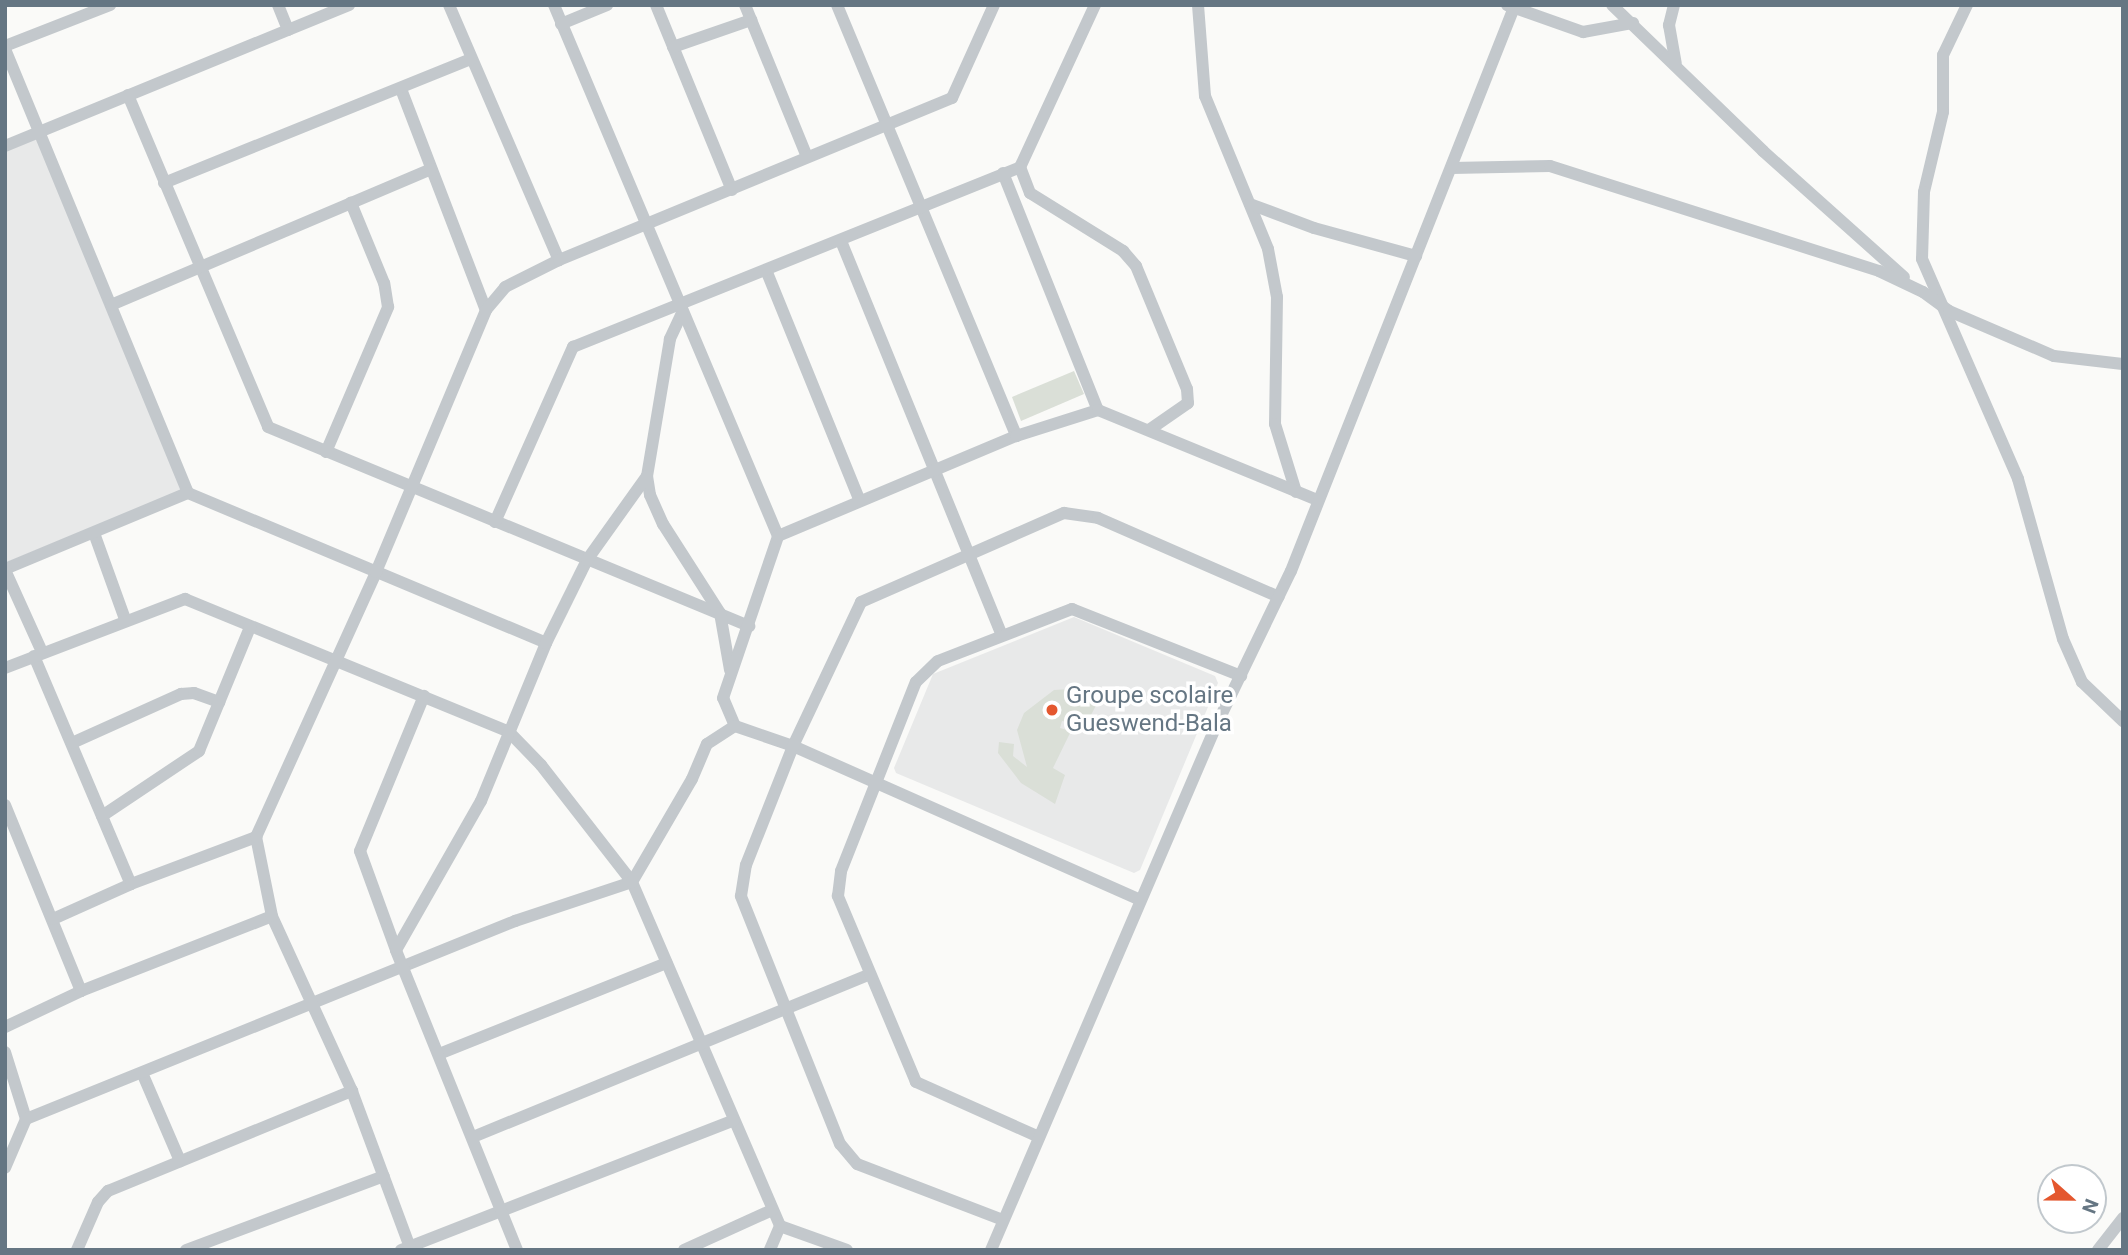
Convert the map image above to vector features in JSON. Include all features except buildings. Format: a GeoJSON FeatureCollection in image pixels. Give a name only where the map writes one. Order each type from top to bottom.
{"type":"FeatureCollection","features":[{"type":"Feature","properties":{"kind":"street"},"geometry":{"type":"LineString","coordinates":[[110,5],[5,48],[188,493],[546,643]]}},
{"type":"Feature","properties":{"kind":"street"},"geometry":{"type":"LineString","coordinates":[[278,5],[288,30]]}},
{"type":"Feature","properties":{"kind":"street"},"geometry":{"type":"LineString","coordinates":[[5,145],[349,5]]}},
{"type":"Feature","properties":{"kind":"street"},"geometry":{"type":"LineString","coordinates":[[449,5],[559,260]]}},
{"type":"Feature","properties":{"kind":"street"},"geometry":{"type":"LineString","coordinates":[[554,5],[778,536],[723,698],[735,726],[793,746],[1140,900]]}},
{"type":"Feature","properties":{"kind":"street"},"geometry":{"type":"LineString","coordinates":[[561,24],[607,5]]}},
{"type":"Feature","properties":{"kind":"street"},"geometry":{"type":"LineString","coordinates":[[656,5],[732,190]]}},
{"type":"Feature","properties":{"kind":"street"},"geometry":{"type":"LineString","coordinates":[[745,5],[807,157]]}},
{"type":"Feature","properties":{"kind":"street"},"geometry":{"type":"LineString","coordinates":[[837,5],[1016,436]]}},
{"type":"Feature","properties":{"kind":"street"},"geometry":{"type":"LineString","coordinates":[[734,1120],[407,1249],[384,1176],[352,1091],[272,916],[256,837],[376,572],[486,310],[505,286],[645,223],[888,127],[956,93],[994,5]]}},
{"type":"Feature","properties":{"kind":"street"},"geometry":{"type":"LineString","coordinates":[[1095,5],[1020,167],[1030,194],[1123,251],[1136,266],[1187,389],[1188,402],[1149,430]]}},
{"type":"Feature","properties":{"kind":"street"},"geometry":{"type":"LineString","coordinates":[[1198,5],[1205,96],[1268,249],[1277,297],[1276,424],[1296,492]]}},
{"type":"Feature","properties":{"kind":"street"},"geometry":{"type":"LineString","coordinates":[[1612,5],[1676,63],[1773,160],[1944,308],[2054,356],[2123,364]]}},
{"type":"Feature","properties":{"kind":"street"},"geometry":{"type":"LineString","coordinates":[[1674,5],[1669,25],[1676,63]]}},
{"type":"Feature","properties":{"kind":"street"},"geometry":{"type":"LineString","coordinates":[[1967,5],[1943,55],[1943,112],[1920,228],[1927,276],[1944,308],[2031,515],[2063,639],[2082,682],[2123,721]]}},
{"type":"Feature","properties":{"kind":"street"},"geometry":{"type":"LineString","coordinates":[[991,1250],[1140,900],[1279,597],[1452,168],[1512,6],[1583,32],[1633,23]]}},
{"type":"Feature","properties":{"kind":"street"},"geometry":{"type":"LineString","coordinates":[[673,47],[751,20]]}},
{"type":"Feature","properties":{"kind":"street"},"geometry":{"type":"LineString","coordinates":[[164,183],[471,59]]}},
{"type":"Feature","properties":{"kind":"street"},"geometry":{"type":"LineString","coordinates":[[401,89],[486,310]]}},
{"type":"Feature","properties":{"kind":"street"},"geometry":{"type":"LineString","coordinates":[[128,95],[265,423],[278,433],[749,626]]}},
{"type":"Feature","properties":{"kind":"street"},"geometry":{"type":"LineString","coordinates":[[1452,168],[1550,166],[1880,271],[1923,292]]}},
{"type":"Feature","properties":{"kind":"street"},"geometry":{"type":"LineString","coordinates":[[495,522],[569,351],[585,340],[680,309],[766,270],[1020,167]]}},
{"type":"Feature","properties":{"kind":"street"},"geometry":{"type":"LineString","coordinates":[[111,305],[431,169]]}},
{"type":"Feature","properties":{"kind":"street"},"geometry":{"type":"LineString","coordinates":[[1003,173],[1098,410]]}},
{"type":"Feature","properties":{"kind":"street"},"geometry":{"type":"LineString","coordinates":[[326,452],[388,307],[384,283],[351,203]]}},
{"type":"Feature","properties":{"kind":"street"},"geometry":{"type":"LineString","coordinates":[[1250,204],[1314,228],[1416,256]]}},
{"type":"Feature","properties":{"kind":"street"},"geometry":{"type":"LineString","coordinates":[[841,241],[1001,633]]}},
{"type":"Feature","properties":{"kind":"street"},"geometry":{"type":"LineString","coordinates":[[766,270],[859,499]]}},
{"type":"Feature","properties":{"kind":"street"},"geometry":{"type":"LineString","coordinates":[[680,309],[670,339],[647,476],[659,518],[720,612],[730,674]]}},
{"type":"Feature","properties":{"kind":"street"},"geometry":{"type":"LineString","coordinates":[[778,536],[859,499],[1016,436],[1098,410],[1317,500]]}},
{"type":"Feature","properties":{"kind":"street"},"geometry":{"type":"LineString","coordinates":[[396,950],[481,801],[546,643],[587,560],[647,476]]}},
{"type":"Feature","properties":{"kind":"street"},"geometry":{"type":"LineString","coordinates":[[131,884],[72,743],[5,569],[188,493]]}},
{"type":"Feature","properties":{"kind":"street"},"geometry":{"type":"LineString","coordinates":[[1003,1220],[857,1164],[840,1144],[741,888],[793,746],[860,602],[968,552],[1077,512],[1279,597]]}},
{"type":"Feature","properties":{"kind":"street"},"geometry":{"type":"LineString","coordinates":[[94,533],[125,619]]}},
{"type":"Feature","properties":{"kind":"street"},"geometry":{"type":"LineString","coordinates":[[5,668],[182,599],[509,732],[541,765],[632,882],[779,1227],[770,1250]]}},
{"type":"Feature","properties":{"kind":"street"},"geometry":{"type":"LineString","coordinates":[[1039,1137],[919,1086],[869,975],[837,889],[876,782],[921,674],[931,665],[1001,633],[1061,610],[1077,610],[1241,676]]}},
{"type":"Feature","properties":{"kind":"street"},"geometry":{"type":"LineString","coordinates":[[102,816],[194,756],[250,626]]}},
{"type":"Feature","properties":{"kind":"street"},"geometry":{"type":"LineString","coordinates":[[72,743],[181,694],[194,693],[219,702]]}},
{"type":"Feature","properties":{"kind":"street"},"geometry":{"type":"LineString","coordinates":[[424,696],[360,851],[396,950],[517,1250]]}},
{"type":"Feature","properties":{"kind":"street"},"geometry":{"type":"LineString","coordinates":[[26,1119],[143,1075],[312,1002],[516,921],[632,882],[684,794],[707,744],[735,726]]}},
{"type":"Feature","properties":{"kind":"street"},"geometry":{"type":"LineString","coordinates":[[5,805],[82,991]]}},
{"type":"Feature","properties":{"kind":"street"},"geometry":{"type":"LineString","coordinates":[[53,919],[131,884],[256,837]]}},
{"type":"Feature","properties":{"kind":"street"},"geometry":{"type":"LineString","coordinates":[[5,1027],[82,991],[272,916]]}},
{"type":"Feature","properties":{"kind":"street"},"geometry":{"type":"LineString","coordinates":[[439,1054],[667,963]]}},
{"type":"Feature","properties":{"kind":"street"},"geometry":{"type":"LineString","coordinates":[[473,1137],[869,975]]}},
{"type":"Feature","properties":{"kind":"street"},"geometry":{"type":"LineString","coordinates":[[5,1052],[26,1119],[5,1168]]}},
{"type":"Feature","properties":{"kind":"street"},"geometry":{"type":"LineString","coordinates":[[143,1075],[180,1161]]}},
{"type":"Feature","properties":{"kind":"street"},"geometry":{"type":"LineString","coordinates":[[77,1250],[104,1194],[352,1091]]}},
{"type":"Feature","properties":{"kind":"street"},"geometry":{"type":"LineString","coordinates":[[186,1250],[384,1176]]}},
{"type":"Feature","properties":{"kind":"street"},"geometry":{"type":"LineString","coordinates":[[684,1250],[772,1210]]}},
{"type":"Feature","properties":{"kind":"street"},"geometry":{"type":"LineString","coordinates":[[2098,1250],[2123,1218]]}},
{"type":"Feature","properties":{"kind":"street"},"geometry":{"type":"LineString","coordinates":[[779,1227],[848,1250]]}},
{"type":"Feature","properties":{"kind":"shaded area"},"geometry":{"type":"Polygon","coordinates":[[[37,131],[182,490],[5,563],[5,144],[37,131]]]}},
{"type":"Feature","properties":{"kind":"shaded area"},"geometry":{"type":"Polygon","coordinates":[[[1074,371],[1084,394],[1021,421],[1012,397],[1074,371]]]}},
{"type":"Feature","properties":{"kind":"shaded area"},"geometry":{"type":"Polygon","coordinates":[[[1074,617],[1215,676],[1218,683],[1140,870],[1134,873],[896,773],[894,768],[933,674],[1074,617]]]}},
{"type":"Feature","properties":{"kind":"shaded area"},"geometry":{"type":"Polygon","coordinates":[[[1070,689],[1100,698],[1091,715],[1078,724],[1062,721],[1060,728],[1071,731],[1053,768],[1065,775],[1055,804],[1021,783],[998,753],[999,742],[1014,744],[1013,756],[1027,767],[1017,730],[1024,713],[1054,690],[1070,689]]]}},
{"type":"Feature","properties":{"kind":"place","name":"Groupe scolaire Gueswend-Bala"},"geometry":{"type":"Point","coordinates":[1052,710]}}]}
